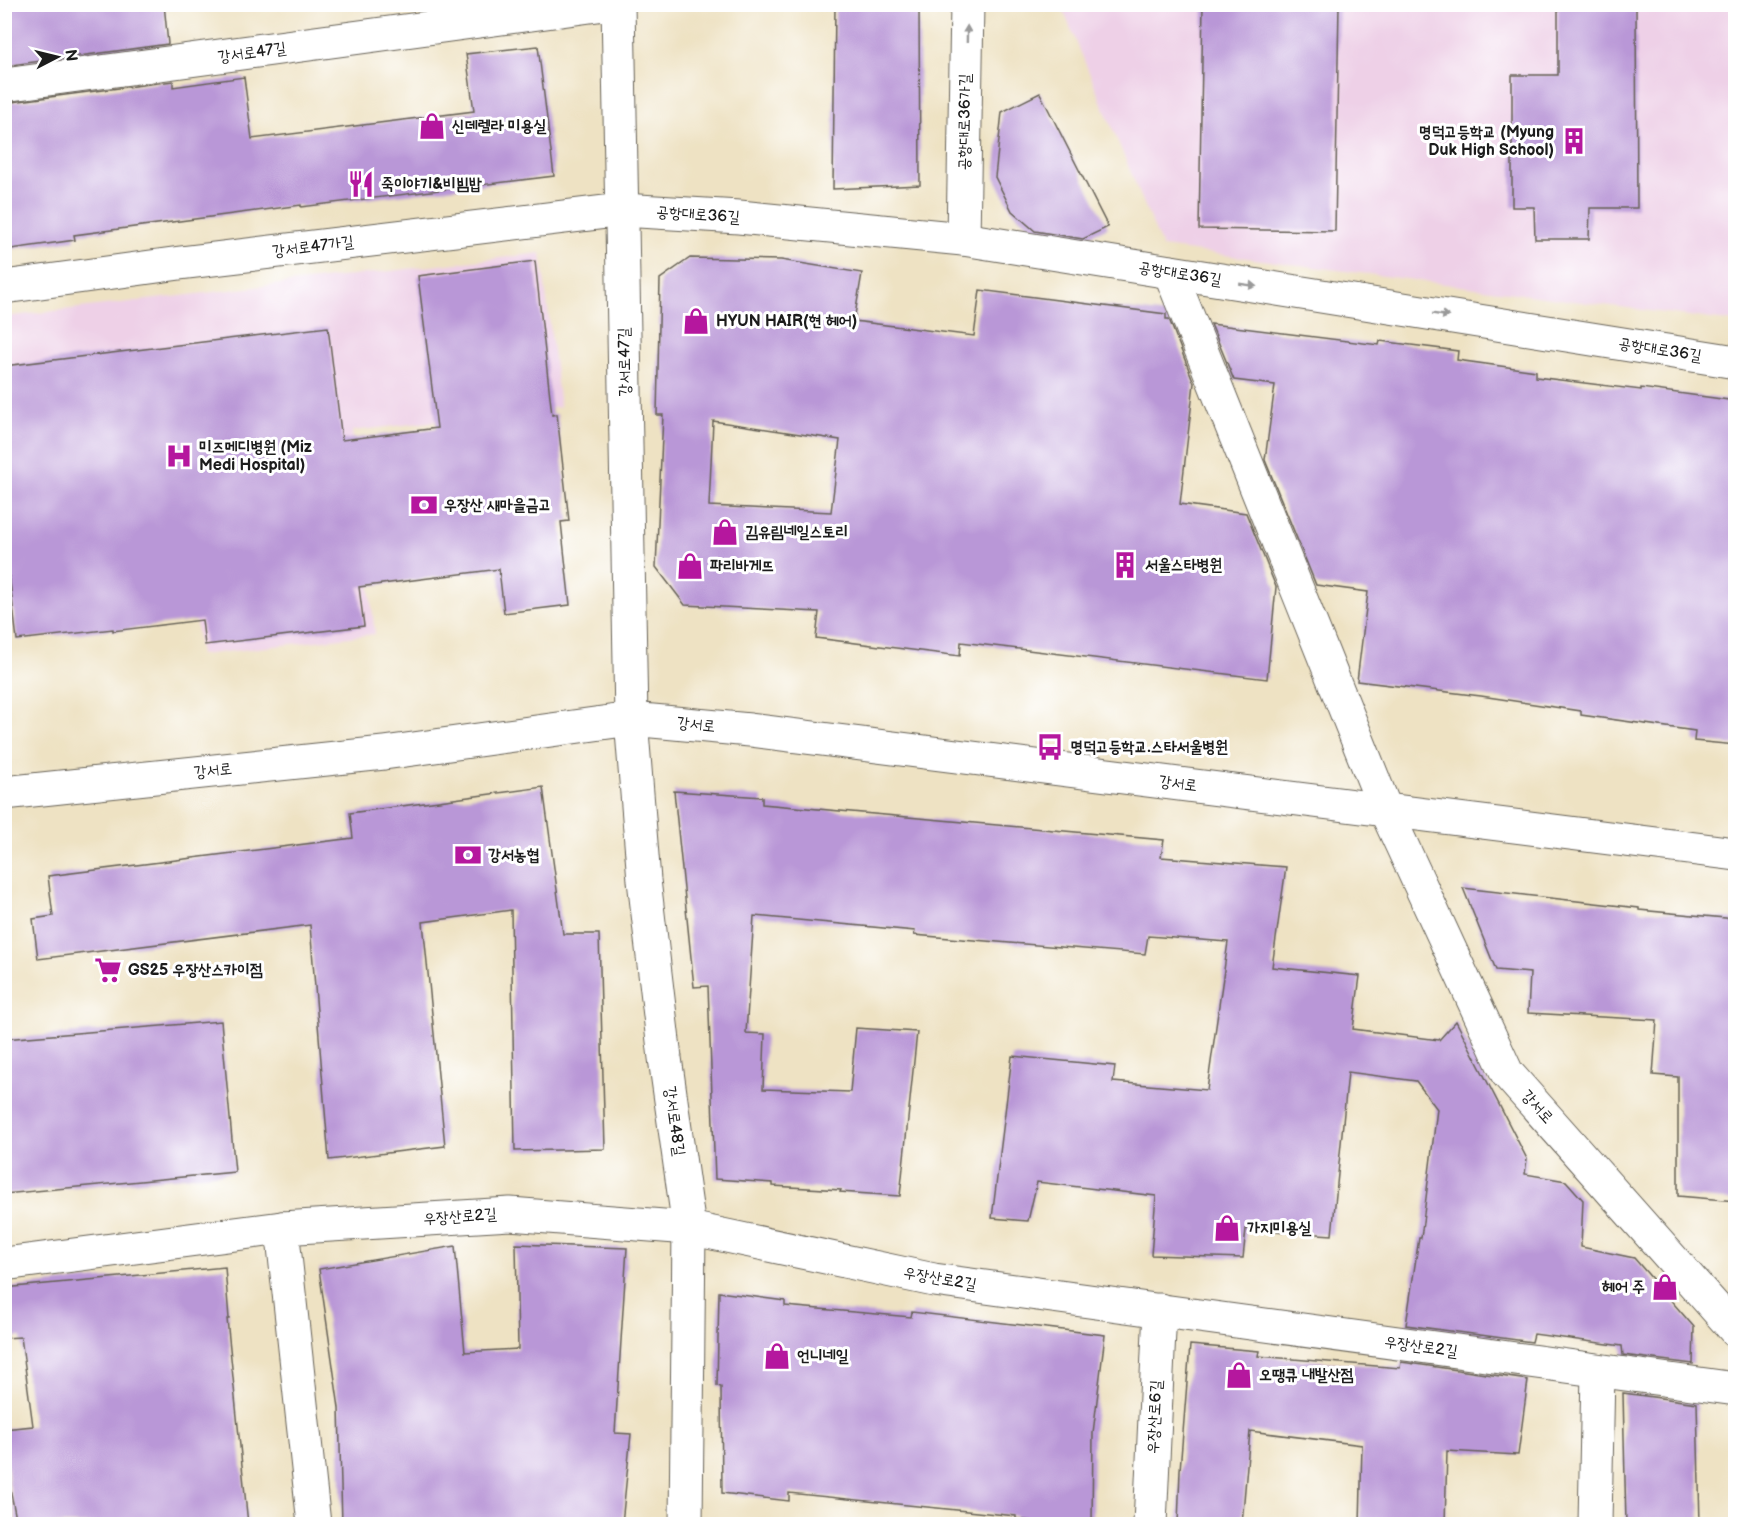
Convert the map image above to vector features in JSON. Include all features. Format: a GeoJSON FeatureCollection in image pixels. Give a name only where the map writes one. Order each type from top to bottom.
{"type":"FeatureCollection","features":[{"type":"Feature","properties":{"kind":"street","name":"강서로47길"},"geometry":{"type":"LineString","coordinates":[[4,85],[605,4]]}},
{"type":"Feature","properties":{"kind":"street","name":"강서로47길"},"geometry":{"type":"LineString","coordinates":[[618,4],[631,719]]}},
{"type":"Feature","properties":{"kind":"street","name":"공항대로36가길"},"geometry":{"type":"LineString","coordinates":[[963,240],[967,4]]}},
{"type":"Feature","properties":{"kind":"street","name":"공항대로36길"},"geometry":{"type":"LineString","coordinates":[[622,210],[739,217],[963,240],[1736,362]]}},
{"type":"Feature","properties":{"kind":"street","name":"강서로47가길"},"geometry":{"type":"LineString","coordinates":[[4,287],[180,263],[622,210]]}},
{"type":"Feature","properties":{"kind":"street","name":"강서로"},"geometry":{"type":"LineString","coordinates":[[1170,272],[1386,811],[1507,1073],[1736,1331]]}},
{"type":"Feature","properties":{"kind":"street","name":"강서로"},"geometry":{"type":"LineString","coordinates":[[4,793],[384,753],[631,719],[750,730],[1736,854]]}},
{"type":"Feature","properties":{"kind":"street","name":"강서로48길"},"geometry":{"type":"LineString","coordinates":[[631,719],[644,880],[665,1058],[689,1228],[686,1524]]}},
{"type":"Feature","properties":{"kind":"street","name":"우장산로2길"},"geometry":{"type":"LineString","coordinates":[[4,1264],[282,1228],[510,1214],[689,1228],[934,1280],[1736,1389]]}},
{"type":"Feature","properties":{"kind":"street"},"geometry":{"type":"LineString","coordinates":[[282,1228],[314,1524]]}},
{"type":"Feature","properties":{"kind":"street","name":"우장산로6길"},"geometry":{"type":"LineString","coordinates":[[1150,1524],[1160,1310]]}},
{"type":"Feature","properties":{"kind":"street"},"geometry":{"type":"LineString","coordinates":[[1595,1524],[1598,1371]]}},
{"type":"Feature","properties":{"kind":"shaded area"},"geometry":{"type":"Polygon","coordinates":[[[1061,5],[1735,5],[1735,322],[1162,247],[1061,5]]]}},
{"type":"Feature","properties":{"kind":"shaded area","name":"미즈메디병원 (Miz Medi Hospital)"},"geometry":{"type":"Polygon","coordinates":[[[541,253],[560,407],[352,431],[375,634],[200,655],[178,482],[5,502],[4,317],[541,253]]]}},
{"type":"Feature","properties":{"kind":"building"},"geometry":{"type":"Polygon","coordinates":[[[4,4],[164,4],[168,44],[4,66],[4,4]]]}},
{"type":"Feature","properties":{"kind":"building"},"geometry":{"type":"Polygon","coordinates":[[[835,4],[919,4],[920,185],[833,189],[835,4]]]}},
{"type":"Feature","properties":{"kind":"building"},"geometry":{"type":"Polygon","coordinates":[[[1203,4],[1339,4],[1335,231],[1199,229],[1203,4]]]}},
{"type":"Feature","properties":{"kind":"building","name":"명덕고등학교 (Myung Duk High School)"},"geometry":{"type":"Polygon","coordinates":[[[1558,4],[1636,4],[1637,208],[1590,208],[1589,239],[1535,239],[1534,207],[1512,207],[1512,75],[1558,75],[1558,4]]]}},
{"type":"Feature","properties":{"kind":"building"},"geometry":{"type":"Polygon","coordinates":[[[538,46],[554,176],[301,207],[301,205],[74,235],[75,240],[4,250],[4,103],[173,81],[173,87],[244,77],[252,139],[474,111],[466,54],[538,46]]]}},
{"type":"Feature","properties":{"kind":"building"},"geometry":{"type":"Polygon","coordinates":[[[1040,93],[1108,227],[1083,239],[1035,231],[1012,211],[995,177],[1002,112],[1040,93]]]}},
{"type":"Feature","properties":{"kind":"building"},"geometry":{"type":"Polygon","coordinates":[[[690,258],[781,260],[862,273],[854,321],[974,336],[980,290],[1166,314],[1166,319],[1169,319],[1194,383],[1180,504],[1246,513],[1276,587],[1267,679],[961,642],[960,656],[816,638],[819,612],[685,605],[656,567],[663,415],[657,415],[660,279],[690,258]],[[713,421],[709,506],[831,512],[840,440],[713,421]]]}},
{"type":"Feature","properties":{"kind":"building","name":"미즈메디병원 (Miz Medi Hospital)"},"geometry":{"type":"Polygon","coordinates":[[[535,261],[552,415],[557,414],[569,521],[561,522],[570,605],[504,613],[499,569],[359,587],[364,626],[205,645],[202,620],[17,640],[4,532],[4,366],[328,327],[342,440],[437,428],[418,276],[535,261]]]}},
{"type":"Feature","properties":{"kind":"building"},"geometry":{"type":"Polygon","coordinates":[[[1211,324],[1379,345],[1380,341],[1458,351],[1457,360],[1536,371],[1536,377],[1736,401],[1736,745],[1694,741],[1695,731],[1581,715],[1581,711],[1357,681],[1368,592],[1316,585],[1265,460],[1275,385],[1234,380],[1211,324]]]}},
{"type":"Feature","properties":{"kind":"building"},"geometry":{"type":"Polygon","coordinates":[[[543,787],[563,934],[599,934],[605,1149],[515,1151],[511,910],[423,922],[445,1146],[329,1160],[310,925],[38,959],[33,919],[53,916],[48,876],[353,838],[350,813],[543,787]]]}},
{"type":"Feature","properties":{"kind":"building"},"geometry":{"type":"Polygon","coordinates":[[[674,791],[762,797],[762,804],[1164,840],[1161,857],[1286,867],[1272,967],[1360,976],[1353,1029],[1439,1040],[1456,1021],[1527,1159],[1525,1174],[1566,1181],[1583,1200],[1581,1247],[1634,1258],[1694,1327],[1693,1364],[1623,1355],[1622,1346],[1534,1334],[1532,1342],[1406,1325],[1419,1238],[1421,1238],[1437,1109],[1416,1081],[1348,1072],[1332,1235],[1246,1229],[1243,1258],[1151,1255],[1156,1196],[1037,1182],[1028,1221],[992,1218],[1012,1056],[1115,1066],[1113,1082],[1207,1090],[1228,942],[1148,936],[1145,954],[914,935],[915,931],[754,916],[746,1033],[765,1034],[763,1089],[850,1092],[856,1028],[917,1032],[900,1196],[715,1179],[708,986],[694,987],[674,791]]]}},
{"type":"Feature","properties":{"kind":"building"},"geometry":{"type":"Polygon","coordinates":[[[1463,888],[1639,908],[1639,910],[1736,919],[1736,1201],[1678,1196],[1678,1077],[1653,1075],[1657,1020],[1528,1013],[1530,973],[1496,970],[1463,888]]]}},
{"type":"Feature","properties":{"kind":"building"},"geometry":{"type":"Polygon","coordinates":[[[221,1021],[235,1172],[4,1194],[4,1039],[221,1021]]]}},
{"type":"Feature","properties":{"kind":"building"},"geometry":{"type":"Polygon","coordinates":[[[516,1244],[627,1248],[615,1433],[631,1434],[622,1524],[342,1524],[339,1408],[319,1269],[455,1246],[465,1352],[518,1349],[516,1244]]]}},
{"type":"Feature","properties":{"kind":"building"},"geometry":{"type":"Polygon","coordinates":[[[225,1267],[229,1319],[227,1319],[248,1524],[17,1524],[9,1483],[4,1429],[33,1426],[21,1337],[4,1338],[4,1288],[225,1267]]]}},
{"type":"Feature","properties":{"kind":"building"},"geometry":{"type":"Polygon","coordinates":[[[719,1292],[785,1301],[785,1306],[911,1317],[912,1312],[1105,1335],[1093,1433],[1092,1524],[1057,1524],[1016,1519],[1016,1516],[789,1493],[789,1501],[722,1493],[721,1387],[717,1386],[719,1292]]]}},
{"type":"Feature","properties":{"kind":"building"},"geometry":{"type":"Polygon","coordinates":[[[1190,1345],[1259,1351],[1258,1356],[1400,1368],[1401,1362],[1528,1380],[1518,1455],[1447,1451],[1445,1524],[1360,1524],[1362,1445],[1250,1431],[1242,1524],[1178,1524],[1190,1345]]]}},
{"type":"Feature","properties":{"kind":"building"},"geometry":{"type":"Polygon","coordinates":[[[1623,1393],[1697,1403],[1700,1524],[1626,1524],[1623,1393]]]}},
{"type":"Feature","properties":{"kind":"place","name":"신데렐라 미용실"},"geometry":{"type":"Point","coordinates":[432,126]}},
{"type":"Feature","properties":{"kind":"place","name":"명덕고등학교 (Myung Duk High School)"},"geometry":{"type":"Point","coordinates":[1574,141]}},
{"type":"Feature","properties":{"kind":"place","name":"죽이야기&비빔밥"},"geometry":{"type":"Point","coordinates":[361,184]}},
{"type":"Feature","properties":{"kind":"place","name":"HYUN HAIR(현 헤어)"},"geometry":{"type":"Point","coordinates":[696,321]}},
{"type":"Feature","properties":{"kind":"place","name":"미즈메디병원 (Miz Medi Hospital)"},"geometry":{"type":"Point","coordinates":[179,456]}},
{"type":"Feature","properties":{"kind":"place","name":"우장산 새마을금고"},"geometry":{"type":"Point","coordinates":[424,505]}},
{"type":"Feature","properties":{"kind":"place","name":"김유림네일스토리"},"geometry":{"type":"Point","coordinates":[725,532]}},
{"type":"Feature","properties":{"kind":"place","name":"서울스타병원"},"geometry":{"type":"Point","coordinates":[1125,565]}},
{"type":"Feature","properties":{"kind":"place","name":"파리바게뜨"},"geometry":{"type":"Point","coordinates":[690,566]}},
{"type":"Feature","properties":{"kind":"place","name":"명덕고등학교.스타서울병원"},"geometry":{"type":"Point","coordinates":[1050,747]}},
{"type":"Feature","properties":{"kind":"place","name":"강서농협"},"geometry":{"type":"Point","coordinates":[468,855]}},
{"type":"Feature","properties":{"kind":"place","name":"GS25 우장산스카이점"},"geometry":{"type":"Point","coordinates":[108,970]}},
{"type":"Feature","properties":{"kind":"place","name":"가지미용실"},"geometry":{"type":"Point","coordinates":[1227,1228]}},
{"type":"Feature","properties":{"kind":"place","name":"헤어 주"},"geometry":{"type":"Point","coordinates":[1665,1287]}},
{"type":"Feature","properties":{"kind":"place","name":"언니네일"},"geometry":{"type":"Point","coordinates":[777,1356]}},
{"type":"Feature","properties":{"kind":"place","name":"오땡큐 내발산점"},"geometry":{"type":"Point","coordinates":[1239,1375]}}]}
